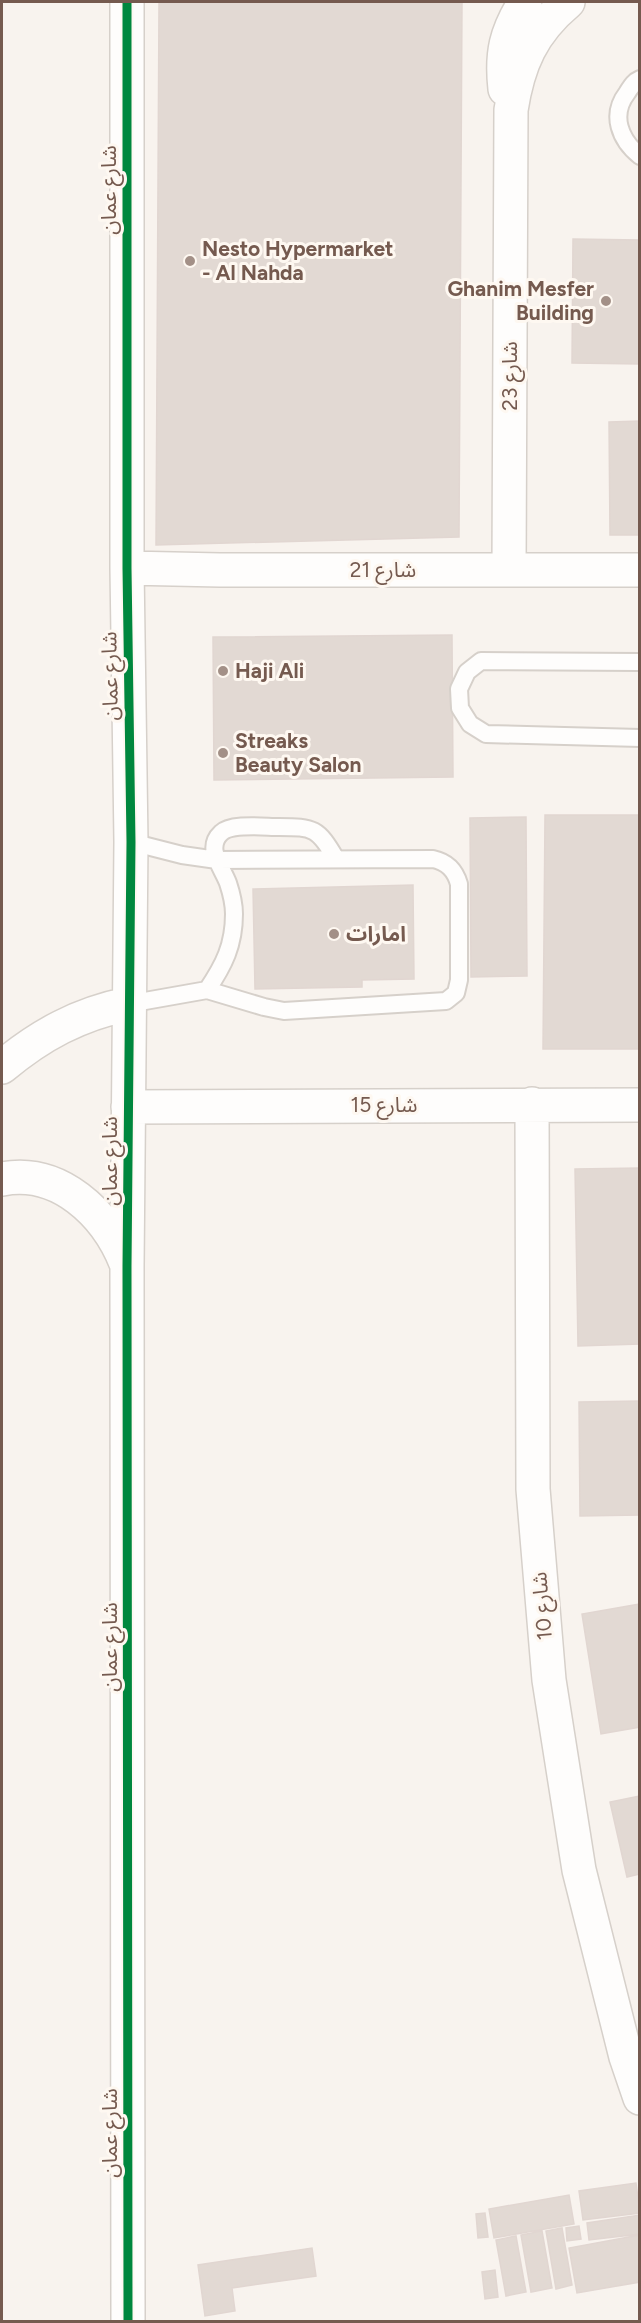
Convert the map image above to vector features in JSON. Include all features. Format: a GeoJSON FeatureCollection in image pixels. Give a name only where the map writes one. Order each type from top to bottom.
{"type":"FeatureCollection","features":[{"type":"Feature","properties":{"kind":"street","name":"شارع عمان"},"geometry":{"type":"LineString","coordinates":[[126,2],[127,568],[131,842],[127,1266],[128,2322]]}},
{"type":"Feature","properties":{"kind":"street","name":"شارع 23"},"geometry":{"type":"LineString","coordinates":[[511,110],[504,88],[502,65],[505,42],[523,2]]}},
{"type":"Feature","properties":{"kind":"street","name":"شارع 23"},"geometry":{"type":"LineString","coordinates":[[509,570],[511,110],[515,84],[524,58],[537,34],[554,13],[568,2]]}},
{"type":"Feature","properties":{"kind":"street","name":"شارع 21"},"geometry":{"type":"LineString","coordinates":[[127,568],[639,570]]}},
{"type":"Feature","properties":{"kind":"street"},"geometry":{"type":"LineString","coordinates":[[2,1067],[50,1032],[82,1016],[128,1004]]}},
{"type":"Feature","properties":{"kind":"street","name":"شارع 10"},"geometry":{"type":"LineString","coordinates":[[532,1104],[533,1489],[549,1680],[579,1870],[626,2057],[639,2098]]}},
{"type":"Feature","properties":{"kind":"street","name":"شارع 15"},"geometry":{"type":"LineString","coordinates":[[128,1107],[639,1104]]}},
{"type":"Feature","properties":{"kind":"street"},"geometry":{"type":"LineString","coordinates":[[2,1179],[27,1178],[51,1184],[73,1194],[93,1209],[109,1228],[127,1266]]}},
{"type":"Feature","properties":{"kind":"lane"},"geometry":{"type":"LineString","coordinates":[[639,79],[621,100],[618,124],[627,146],[639,156]]}},
{"type":"Feature","properties":{"kind":"lane"},"geometry":{"type":"LineString","coordinates":[[639,662],[482,661],[466,672],[459,689],[460,708],[470,724],[486,734],[639,738]]}},
{"type":"Feature","properties":{"kind":"lane"},"geometry":{"type":"LineString","coordinates":[[207,990],[223,967],[232,940],[234,913],[229,885],[217,860],[214,846],[216,838],[227,828],[304,827],[315,830],[323,838],[336,859]]}},
{"type":"Feature","properties":{"kind":"lane"},"geometry":{"type":"LineString","coordinates":[[128,1004],[207,990],[264,1007],[296,1012],[446,1001],[456,993],[459,980],[459,884],[453,870],[447,864],[433,859],[217,860],[182,855],[131,842]]}},
{"type":"Feature","properties":{"kind":"building"},"geometry":{"type":"Polygon","coordinates":[[[159,2],[462,2],[459,537],[156,545],[159,2]]]}},
{"type":"Feature","properties":{"kind":"building","name":"Ghanim Mesfer Building"},"geometry":{"type":"Polygon","coordinates":[[[573,239],[640,240],[640,364],[572,363],[573,239]]]}},
{"type":"Feature","properties":{"kind":"building"},"geometry":{"type":"Polygon","coordinates":[[[640,421],[640,535],[610,535],[609,422],[640,421]]]}},
{"type":"Feature","properties":{"kind":"building"},"geometry":{"type":"Polygon","coordinates":[[[452,635],[453,777],[214,780],[213,637],[452,635]]]}},
{"type":"Feature","properties":{"kind":"building"},"geometry":{"type":"Polygon","coordinates":[[[545,815],[640,815],[640,1049],[543,1049],[545,815]]]}},
{"type":"Feature","properties":{"kind":"building"},"geometry":{"type":"Polygon","coordinates":[[[526,817],[527,976],[471,977],[470,818],[526,817]]]}},
{"type":"Feature","properties":{"kind":"building","name":"امارات"},"geometry":{"type":"Polygon","coordinates":[[[413,885],[414,979],[362,980],[362,987],[255,989],[253,889],[413,885]]]}},
{"type":"Feature","properties":{"kind":"building"},"geometry":{"type":"Polygon","coordinates":[[[640,1168],[640,1344],[578,1346],[575,1169],[640,1168]]]}},
{"type":"Feature","properties":{"kind":"building"},"geometry":{"type":"Polygon","coordinates":[[[640,1401],[640,1515],[580,1516],[579,1402],[640,1401]]]}},
{"type":"Feature","properties":{"kind":"building"},"geometry":{"type":"Polygon","coordinates":[[[640,1604],[640,1727],[601,1734],[582,1614],[640,1604]]]}},
{"type":"Feature","properties":{"kind":"building"},"geometry":{"type":"Polygon","coordinates":[[[640,1796],[640,1874],[627,1877],[610,1802],[640,1796]]]}},
{"type":"Feature","properties":{"kind":"building"},"geometry":{"type":"Polygon","coordinates":[[[636,2183],[640,2213],[583,2220],[579,2191],[636,2183]]]}},
{"type":"Feature","properties":{"kind":"building"},"geometry":{"type":"Polygon","coordinates":[[[569,2195],[574,2224],[494,2238],[489,2209],[569,2195]]]}},
{"type":"Feature","properties":{"kind":"building"},"geometry":{"type":"Polygon","coordinates":[[[485,2213],[488,2237],[478,2238],[476,2214],[485,2213]]]}},
{"type":"Feature","properties":{"kind":"building"},"geometry":{"type":"Polygon","coordinates":[[[640,2215],[640,2234],[589,2240],[587,2223],[640,2215]]]}},
{"type":"Feature","properties":{"kind":"building"},"geometry":{"type":"Polygon","coordinates":[[[579,2226],[581,2239],[567,2241],[566,2228],[579,2226]]]}},
{"type":"Feature","properties":{"kind":"building"},"geometry":{"type":"Polygon","coordinates":[[[562,2228],[572,2285],[556,2289],[546,2231],[562,2228]]]}},
{"type":"Feature","properties":{"kind":"building"},"geometry":{"type":"Polygon","coordinates":[[[542,2231],[552,2288],[531,2292],[521,2235],[542,2231]]]}},
{"type":"Feature","properties":{"kind":"building"},"geometry":{"type":"Polygon","coordinates":[[[640,2235],[640,2282],[577,2293],[569,2248],[640,2235]]]}},
{"type":"Feature","properties":{"kind":"building"},"geometry":{"type":"Polygon","coordinates":[[[516,2236],[526,2292],[506,2296],[496,2240],[516,2236]]]}},
{"type":"Feature","properties":{"kind":"building"},"geometry":{"type":"Polygon","coordinates":[[[312,2248],[316,2276],[232,2288],[235,2311],[205,2316],[198,2265],[312,2248]]]}},
{"type":"Feature","properties":{"kind":"building"},"geometry":{"type":"Polygon","coordinates":[[[495,2270],[498,2297],[485,2299],[482,2272],[495,2270]]]}},
{"type":"Feature","properties":{"kind":"cycle path"},"geometry":{"type":"LineString","coordinates":[[127,2],[127,568],[131,842],[127,1266],[128,2322]]}},
{"type":"Feature","properties":{"kind":"place","name":"Nesto Hypermarket - Al Nahda"},"geometry":{"type":"Point","coordinates":[190,261]}},
{"type":"Feature","properties":{"kind":"place","name":"Ghanim Mesfer Building"},"geometry":{"type":"Point","coordinates":[606,301]}},
{"type":"Feature","properties":{"kind":"place","name":"Haji Ali"},"geometry":{"type":"Point","coordinates":[223,671]}},
{"type":"Feature","properties":{"kind":"place","name":"Streaks Beauty Salon"},"geometry":{"type":"Point","coordinates":[223,753]}},
{"type":"Feature","properties":{"kind":"place","name":"امارات"},"geometry":{"type":"Point","coordinates":[334,934]}}]}
